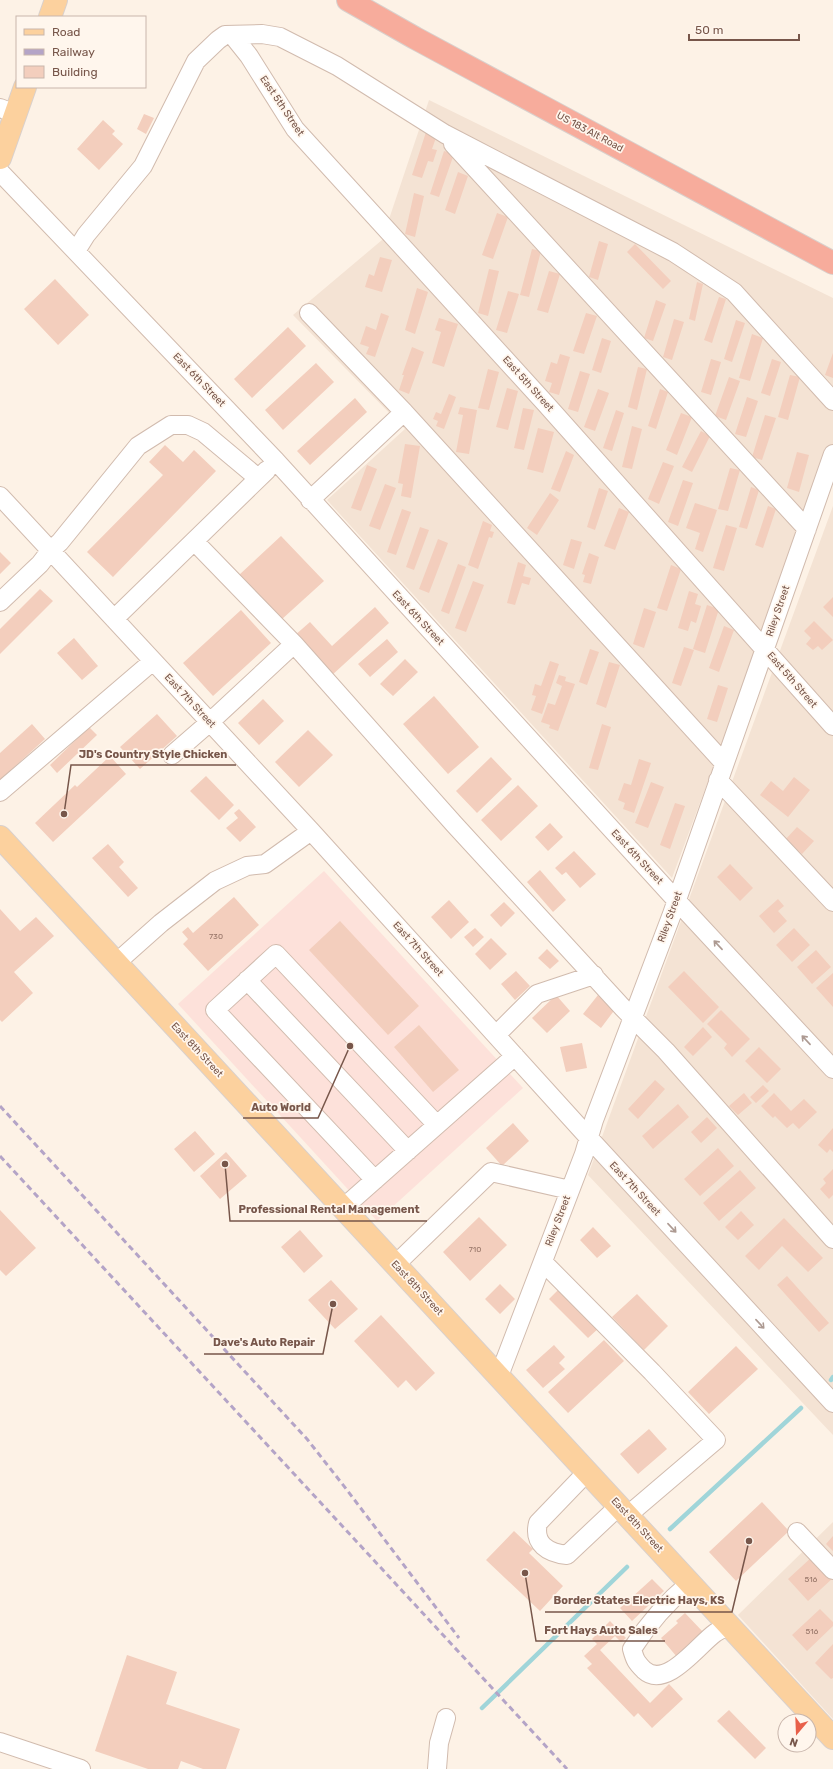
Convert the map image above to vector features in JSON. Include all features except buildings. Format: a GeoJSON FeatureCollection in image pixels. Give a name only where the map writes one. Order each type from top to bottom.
{"type":"FeatureCollection","features":[{"type":"Feature","properties":{"kind":"highway","name":"US 183 Alt Road"},"geometry":{"type":"LineString","coordinates":[[348,0],[415,38],[833,263]]}},
{"type":"Feature","properties":{"kind":"main road"},"geometry":{"type":"LineString","coordinates":[[50,16],[56,0]]}},
{"type":"Feature","properties":{"kind":"main road"},"geometry":{"type":"LineString","coordinates":[[0,158],[8,111],[24,88]]}},
{"type":"Feature","properties":{"kind":"main road","name":"East 8th Street"},"geometry":{"type":"LineString","coordinates":[[0,837],[833,1738]]}},
{"type":"Feature","properties":{"kind":"street"},"geometry":{"type":"LineString","coordinates":[[76,251],[86,235],[143,166],[196,61],[225,35],[233,36],[262,34],[280,37],[337,66],[445,134],[673,252],[734,292],[833,402]]}},
{"type":"Feature","properties":{"kind":"street","name":"East 5th Street"},"geometry":{"type":"LineString","coordinates":[[233,36],[249,56],[295,129],[545,403],[833,726]]}},
{"type":"Feature","properties":{"kind":"street"},"geometry":{"type":"LineString","coordinates":[[445,134],[807,529]]}},
{"type":"Feature","properties":{"kind":"street","name":"East 6th Street"},"geometry":{"type":"LineString","coordinates":[[0,172],[276,461],[676,900],[833,1069]]}},
{"type":"Feature","properties":{"kind":"street"},"geometry":{"type":"LineString","coordinates":[[309,313],[404,412],[724,763]]}},
{"type":"Feature","properties":{"kind":"street"},"geometry":{"type":"LineString","coordinates":[[310,500],[404,412]]}},
{"type":"Feature","properties":{"kind":"street"},"geometry":{"type":"LineString","coordinates":[[0,602],[40,564],[50,550],[60,542],[138,446],[171,425],[188,425],[203,432],[258,478]]}},
{"type":"Feature","properties":{"kind":"street","name":"Riley Street"},"geometry":{"type":"LineString","coordinates":[[499,1376],[584,1154],[632,1017],[676,900],[833,454]]}},
{"type":"Feature","properties":{"kind":"street"},"geometry":{"type":"LineString","coordinates":[[114,619],[276,461]]}},
{"type":"Feature","properties":{"kind":"street","name":"East 7th Street"},"geometry":{"type":"LineString","coordinates":[[0,496],[311,831],[589,1138],[833,1403]]}},
{"type":"Feature","properties":{"kind":"street"},"geometry":{"type":"LineString","coordinates":[[194,540],[294,644],[454,824],[632,1017],[666,1051],[833,1239]]}},
{"type":"Feature","properties":{"kind":"street"},"geometry":{"type":"LineString","coordinates":[[172,754],[210,722],[294,644]]}},
{"type":"Feature","properties":{"kind":"street"},"geometry":{"type":"LineString","coordinates":[[0,792],[153,661]]}},
{"type":"Feature","properties":{"kind":"street"},"geometry":{"type":"LineString","coordinates":[[718,780],[833,902]]}},
{"type":"Feature","properties":{"kind":"street"},"geometry":{"type":"LineString","coordinates":[[116,963],[161,923],[215,881],[247,866],[265,864],[311,831]]}},
{"type":"Feature","properties":{"kind":"street"},"geometry":{"type":"LineString","coordinates":[[375,1180],[215,1010],[276,954],[437,1125]]}},
{"type":"Feature","properties":{"kind":"street"},"geometry":{"type":"LineString","coordinates":[[496,1035],[537,994],[563,984],[594,975]]}},
{"type":"Feature","properties":{"kind":"street"},"geometry":{"type":"LineString","coordinates":[[247,980],[408,1151]]}},
{"type":"Feature","properties":{"kind":"street"},"geometry":{"type":"LineString","coordinates":[[343,1208],[515,1056]]}},
{"type":"Feature","properties":{"kind":"street"},"geometry":{"type":"LineString","coordinates":[[395,1265],[491,1172],[570,1190]]}},
{"type":"Feature","properties":{"kind":"street"},"geometry":{"type":"LineString","coordinates":[[543,1262],[652,1372],[716,1440],[567,1555],[556,1554],[542,1546],[536,1532],[538,1523],[587,1472]]}},
{"type":"Feature","properties":{"kind":"street"},"geometry":{"type":"LineString","coordinates":[[797,1532],[833,1570]]}},
{"type":"Feature","properties":{"kind":"street"},"geometry":{"type":"LineString","coordinates":[[690,1583],[662,1609],[639,1638],[632,1649],[635,1662],[648,1674],[662,1674],[672,1671],[715,1633],[729,1626]]}},
{"type":"Feature","properties":{"kind":"street"},"geometry":{"type":"LineString","coordinates":[[437,1769],[439,1743],[446,1718]]}},
{"type":"Feature","properties":{"kind":"street"},"geometry":{"type":"LineString","coordinates":[[0,1742],[73,1768]]}},
{"type":"Feature","properties":{"kind":"shaded area"},"geometry":{"type":"Polygon","coordinates":[[[429,100],[833,298],[833,445],[672,878],[327,500],[405,429],[293,315],[382,240],[429,100]]]}},
{"type":"Feature","properties":{"kind":"shaded area"},"geometry":{"type":"Polygon","coordinates":[[[833,506],[833,1435],[588,1175],[833,506]]]}},
{"type":"Feature","properties":{"kind":"shaded area"},"geometry":{"type":"Polygon","coordinates":[[[324,871],[523,1088],[377,1221],[178,1004],[324,871]]]}},
{"type":"Feature","properties":{"kind":"shaded area"},"geometry":{"type":"Polygon","coordinates":[[[833,1522],[833,1719],[738,1615],[833,1522]]]}},
{"type":"Feature","properties":{"kind":"waterway"},"geometry":{"type":"LineString","coordinates":[[670,1529],[801,1408]]}},
{"type":"Feature","properties":{"kind":"waterway"},"geometry":{"type":"LineString","coordinates":[[482,1708],[627,1567]]}},
{"type":"Feature","properties":{"kind":"railway"},"geometry":{"type":"LineString","coordinates":[[0,1106],[307,1439],[459,1638]]}},
{"type":"Feature","properties":{"kind":"railway"},"geometry":{"type":"LineString","coordinates":[[0,1156],[567,1769]]}},
{"type":"Feature","properties":{"kind":"place","name":"JD's Country Style Chicken"},"geometry":{"type":"Point","coordinates":[64,814]}},
{"type":"Feature","properties":{"kind":"place","name":"Auto World"},"geometry":{"type":"Point","coordinates":[350,1046]}},
{"type":"Feature","properties":{"kind":"place","name":"Professional Rental Management"},"geometry":{"type":"Point","coordinates":[225,1164]}},
{"type":"Feature","properties":{"kind":"place","name":"Dave's Auto Repair"},"geometry":{"type":"Point","coordinates":[333,1304]}},
{"type":"Feature","properties":{"kind":"place","name":"Border States Electric Hays, KS"},"geometry":{"type":"Point","coordinates":[749,1541]}},
{"type":"Feature","properties":{"kind":"place","name":"Fort Hays Auto Sales"},"geometry":{"type":"Point","coordinates":[525,1573]}}]}
